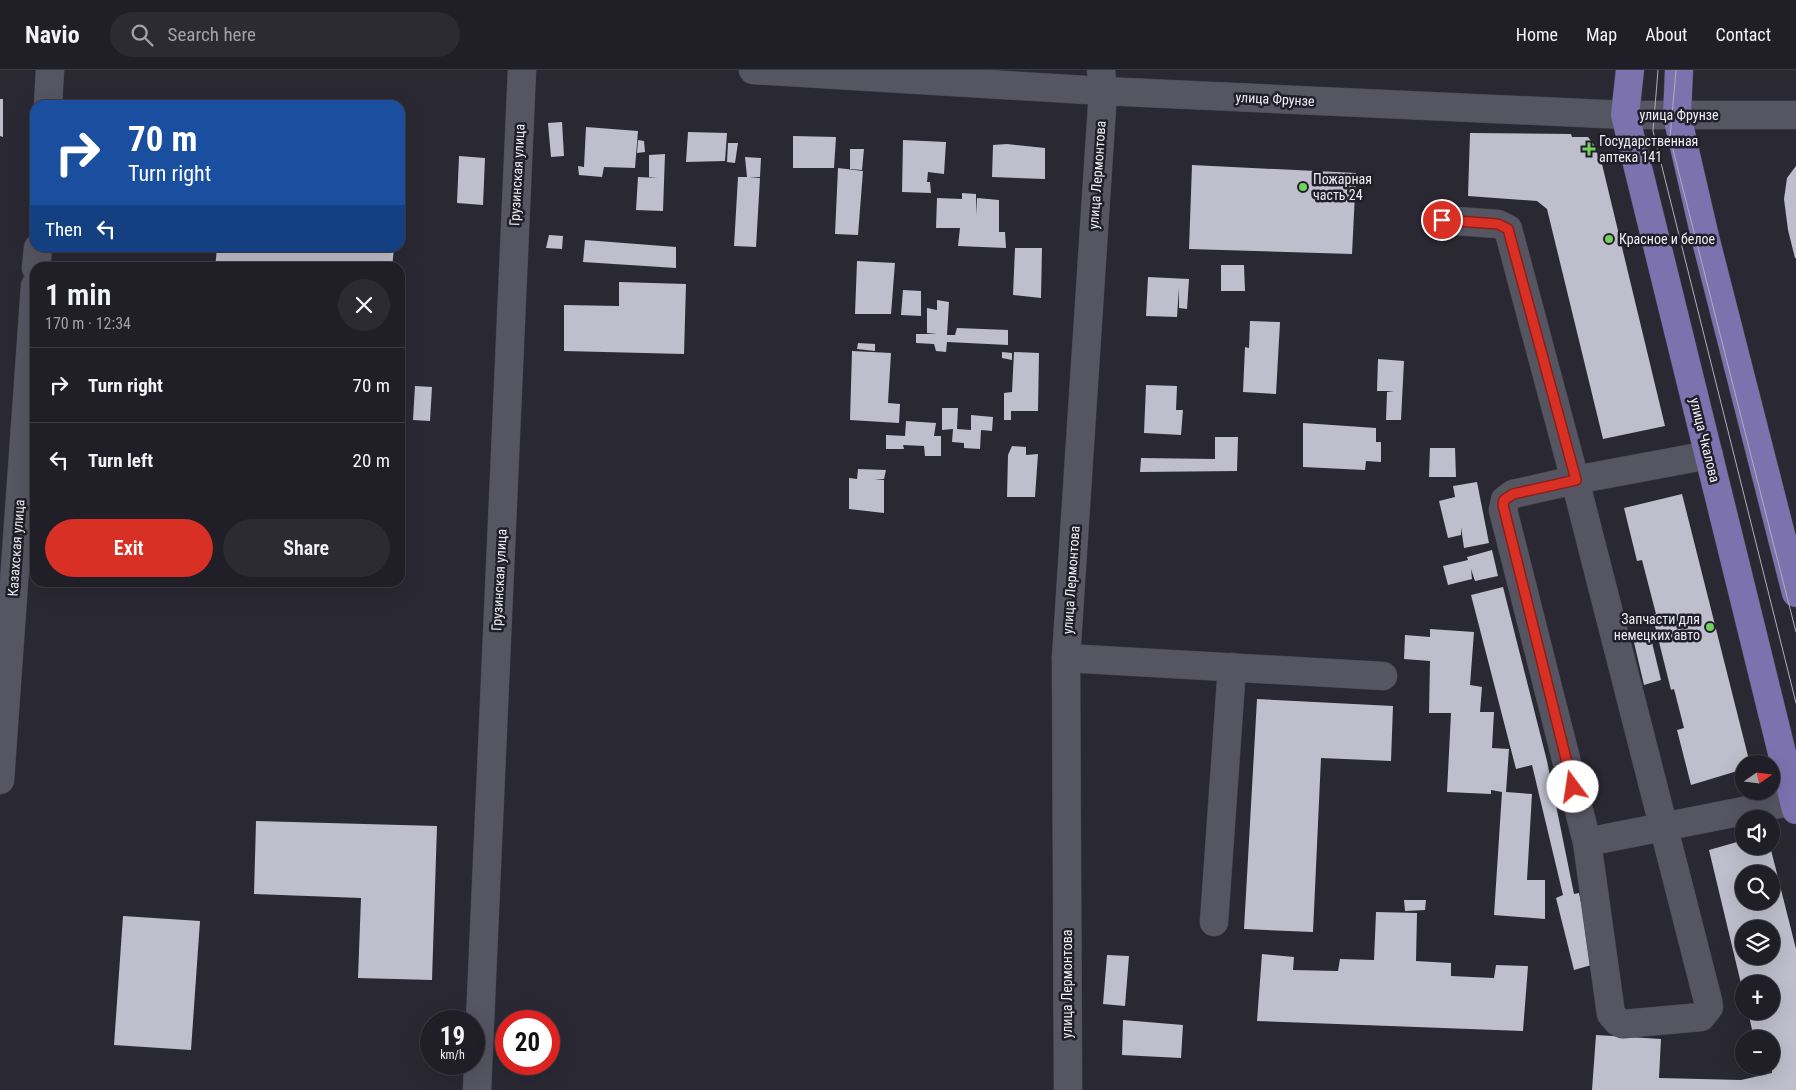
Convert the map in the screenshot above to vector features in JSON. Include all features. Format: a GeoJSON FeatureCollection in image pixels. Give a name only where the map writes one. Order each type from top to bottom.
{"type":"FeatureCollection","features":[{"type":"Feature","properties":{"kind":"main road","name":"улица Чкалова"},"geometry":{"type":"LineString","coordinates":[[1630,70],[1625,115],[1795,805]]}},
{"type":"Feature","properties":{"kind":"main road"},"geometry":{"type":"LineString","coordinates":[[1679,70],[1677,116],[1705,237],[1796,593]]}},
{"type":"Feature","properties":{"kind":"street"},"geometry":{"type":"LineString","coordinates":[[48,100],[50,70]]}},
{"type":"Feature","properties":{"kind":"street","name":"Грузинская улица"},"geometry":{"type":"LineString","coordinates":[[477,1090],[522,70]]}},
{"type":"Feature","properties":{"kind":"street","name":"улица Фрунзе"},"geometry":{"type":"LineString","coordinates":[[754,70],[1102,81],[1625,115],[1796,115]]}},
{"type":"Feature","properties":{"kind":"street","name":"улица Лермонтова"},"geometry":{"type":"LineString","coordinates":[[1068,1090],[1066,658],[1102,81]]}},
{"type":"Feature","properties":{"kind":"street"},"geometry":{"type":"LineString","coordinates":[[1442,220],[1498,224],[1508,229],[1576,480],[1708,1001],[1706,1013],[1695,1018],[1623,1024],[1614,1019],[1611,1014],[1587,842],[1503,505],[1504,500],[1513,494],[1576,480],[1709,454]]}},
{"type":"Feature","properties":{"kind":"street","name":"Казахская улица"},"geometry":{"type":"LineString","coordinates":[[0,780],[30,357]]}},
{"type":"Feature","properties":{"kind":"street"},"geometry":{"type":"LineString","coordinates":[[1066,658],[1383,676]]}},
{"type":"Feature","properties":{"kind":"street"},"geometry":{"type":"LineString","coordinates":[[1214,922],[1232,667]]}},
{"type":"Feature","properties":{"kind":"street"},"geometry":{"type":"LineString","coordinates":[[1587,842],[1795,805]]}},
{"type":"Feature","properties":{"kind":"building"},"geometry":{"type":"Polygon","coordinates":[[[0,99],[3,99],[3,137],[0,136],[0,99]]]}},
{"type":"Feature","properties":{"kind":"building"},"geometry":{"type":"Polygon","coordinates":[[[562,122],[564,156],[551,157],[548,123],[562,122]]]}},
{"type":"Feature","properties":{"kind":"building"},"geometry":{"type":"Polygon","coordinates":[[[586,127],[638,131],[635,168],[604,167],[602,177],[579,175],[578,166],[584,167],[586,127]]]}},
{"type":"Feature","properties":{"kind":"building"},"geometry":{"type":"Polygon","coordinates":[[[688,132],[727,133],[725,161],[686,162],[688,132]]]}},
{"type":"Feature","properties":{"kind":"building"},"geometry":{"type":"Polygon","coordinates":[[[1470,133],[1571,134],[1572,137],[1588,137],[1596,148],[1599,161],[1601,160],[1665,426],[1603,439],[1547,209],[1537,201],[1468,196],[1470,133]]]}},
{"type":"Feature","properties":{"kind":"building"},"geometry":{"type":"Polygon","coordinates":[[[793,136],[836,137],[834,168],[793,168],[793,136]]]}},
{"type":"Feature","properties":{"kind":"building"},"geometry":{"type":"Polygon","coordinates":[[[638,140],[644,141],[645,152],[637,153],[638,140]]]}},
{"type":"Feature","properties":{"kind":"building"},"geometry":{"type":"Polygon","coordinates":[[[903,140],[946,142],[944,174],[928,172],[927,182],[930,182],[931,193],[902,192],[903,140]]]}},
{"type":"Feature","properties":{"kind":"building"},"geometry":{"type":"Polygon","coordinates":[[[728,143],[738,143],[735,163],[727,162],[728,143]]]}},
{"type":"Feature","properties":{"kind":"building"},"geometry":{"type":"Polygon","coordinates":[[[1007,144],[1045,148],[1045,179],[992,177],[993,145],[1007,144]]]}},
{"type":"Feature","properties":{"kind":"building"},"geometry":{"type":"Polygon","coordinates":[[[850,149],[864,149],[862,170],[850,169],[850,149]]]}},
{"type":"Feature","properties":{"kind":"building"},"geometry":{"type":"Polygon","coordinates":[[[665,154],[663,211],[636,210],[638,177],[658,178],[649,177],[649,155],[665,154]]]}},
{"type":"Feature","properties":{"kind":"building"},"geometry":{"type":"Polygon","coordinates":[[[459,156],[485,158],[483,205],[457,203],[459,156]]]}},
{"type":"Feature","properties":{"kind":"building"},"geometry":{"type":"Polygon","coordinates":[[[745,157],[761,158],[760,177],[749,177],[760,178],[756,247],[734,246],[738,177],[747,177],[745,157]]]}},
{"type":"Feature","properties":{"kind":"building"},"geometry":{"type":"Polygon","coordinates":[[[1192,165],[1356,173],[1352,254],[1189,249],[1192,165]]]}},
{"type":"Feature","properties":{"kind":"building"},"geometry":{"type":"Polygon","coordinates":[[[1796,166],[1795,258],[1788,230],[1784,199],[1787,178],[1796,166]]]}},
{"type":"Feature","properties":{"kind":"building"},"geometry":{"type":"Polygon","coordinates":[[[838,168],[863,171],[858,235],[835,234],[838,168]]]}},
{"type":"Feature","properties":{"kind":"building"},"geometry":{"type":"Polygon","coordinates":[[[962,193],[976,194],[976,215],[977,198],[999,200],[999,232],[1005,232],[1006,248],[958,246],[960,228],[936,228],[937,198],[962,199],[962,193]]]}},
{"type":"Feature","properties":{"kind":"building"},"geometry":{"type":"Polygon","coordinates":[[[549,235],[563,236],[562,249],[546,248],[549,235]]]}},
{"type":"Feature","properties":{"kind":"building"},"geometry":{"type":"Polygon","coordinates":[[[585,240],[676,247],[676,268],[583,262],[585,240]]]}},
{"type":"Feature","properties":{"kind":"building"},"geometry":{"type":"Polygon","coordinates":[[[1015,248],[1042,248],[1041,298],[1013,295],[1015,248]]]}},
{"type":"Feature","properties":{"kind":"building"},"geometry":{"type":"Polygon","coordinates":[[[217,252],[394,252],[393,262],[216,262],[217,252]]]}},
{"type":"Feature","properties":{"kind":"building"},"geometry":{"type":"Polygon","coordinates":[[[857,261],[895,263],[891,314],[855,314],[857,261]]]}},
{"type":"Feature","properties":{"kind":"building"},"geometry":{"type":"Polygon","coordinates":[[[1221,265],[1244,265],[1245,291],[1221,291],[1221,265]]]}},
{"type":"Feature","properties":{"kind":"building"},"geometry":{"type":"Polygon","coordinates":[[[1148,277],[1189,279],[1187,309],[1179,308],[1179,288],[1177,317],[1146,316],[1148,277]]]}},
{"type":"Feature","properties":{"kind":"building"},"geometry":{"type":"Polygon","coordinates":[[[619,282],[686,284],[684,354],[564,351],[564,305],[619,306],[619,282]]]}},
{"type":"Feature","properties":{"kind":"building"},"geometry":{"type":"Polygon","coordinates":[[[903,290],[921,291],[921,316],[901,315],[903,290]]]}},
{"type":"Feature","properties":{"kind":"building"},"geometry":{"type":"Polygon","coordinates":[[[937,300],[949,302],[947,335],[955,335],[957,328],[1008,330],[1008,345],[947,342],[946,352],[936,351],[934,344],[916,343],[916,334],[937,334],[927,333],[927,308],[937,310],[937,300]]]}},
{"type":"Feature","properties":{"kind":"building"},"geometry":{"type":"Polygon","coordinates":[[[1250,321],[1280,322],[1276,394],[1243,392],[1245,347],[1249,348],[1250,321]]]}},
{"type":"Feature","properties":{"kind":"building"},"geometry":{"type":"Polygon","coordinates":[[[858,343],[875,344],[875,351],[857,349],[858,343]]]}},
{"type":"Feature","properties":{"kind":"building"},"geometry":{"type":"Polygon","coordinates":[[[852,351],[891,353],[888,403],[900,404],[899,423],[850,420],[852,351]]]}},
{"type":"Feature","properties":{"kind":"building"},"geometry":{"type":"Polygon","coordinates":[[[1002,352],[1012,353],[1012,360],[1002,358],[1002,352]]]}},
{"type":"Feature","properties":{"kind":"building"},"geometry":{"type":"Polygon","coordinates":[[[1014,352],[1039,353],[1038,411],[1011,411],[1011,420],[1004,420],[1004,393],[1012,392],[1014,352]]]}},
{"type":"Feature","properties":{"kind":"building"},"geometry":{"type":"Polygon","coordinates":[[[1378,359],[1404,361],[1401,420],[1386,420],[1387,392],[1394,391],[1377,391],[1378,359]]]}},
{"type":"Feature","properties":{"kind":"building"},"geometry":{"type":"Polygon","coordinates":[[[1146,385],[1177,386],[1176,410],[1183,410],[1181,435],[1144,433],[1146,385]]]}},
{"type":"Feature","properties":{"kind":"building"},"geometry":{"type":"Polygon","coordinates":[[[415,386],[432,387],[430,421],[413,420],[415,386]]]}},
{"type":"Feature","properties":{"kind":"building"},"geometry":{"type":"Polygon","coordinates":[[[942,408],[958,408],[957,429],[971,430],[971,415],[993,417],[992,431],[981,430],[980,449],[964,448],[964,443],[952,442],[953,429],[942,430],[942,408]]]}},
{"type":"Feature","properties":{"kind":"building"},"geometry":{"type":"Polygon","coordinates":[[[906,421],[936,423],[934,436],[941,436],[941,456],[925,456],[924,446],[903,445],[904,449],[886,449],[886,435],[905,436],[906,421]]]}},
{"type":"Feature","properties":{"kind":"building"},"geometry":{"type":"Polygon","coordinates":[[[1303,423],[1376,428],[1376,442],[1381,442],[1381,462],[1366,461],[1365,470],[1303,467],[1303,423]]]}},
{"type":"Feature","properties":{"kind":"building"},"geometry":{"type":"Polygon","coordinates":[[[1215,437],[1238,437],[1237,471],[1140,472],[1141,458],[1215,459],[1215,437]]]}},
{"type":"Feature","properties":{"kind":"building"},"geometry":{"type":"Polygon","coordinates":[[[1012,446],[1026,447],[1026,455],[1038,454],[1035,497],[1007,497],[1008,455],[1012,446]]]}},
{"type":"Feature","properties":{"kind":"building"},"geometry":{"type":"Polygon","coordinates":[[[1430,448],[1455,448],[1456,477],[1429,477],[1430,448]]]}},
{"type":"Feature","properties":{"kind":"building"},"geometry":{"type":"Polygon","coordinates":[[[858,469],[886,470],[884,479],[874,479],[884,480],[884,513],[849,509],[849,478],[857,479],[858,469]]]}},
{"type":"Feature","properties":{"kind":"building"},"geometry":{"type":"Polygon","coordinates":[[[1477,482],[1489,543],[1464,548],[1461,527],[1461,535],[1448,538],[1439,501],[1455,497],[1453,486],[1477,482]]]}},
{"type":"Feature","properties":{"kind":"building"},"geometry":{"type":"Polygon","coordinates":[[[1682,494],[1748,755],[1735,755],[1735,772],[1691,785],[1677,730],[1684,728],[1674,689],[1671,690],[1652,614],[1656,614],[1642,560],[1637,561],[1624,508],[1682,494]]]}},
{"type":"Feature","properties":{"kind":"building"},"geometry":{"type":"Polygon","coordinates":[[[1492,550],[1498,576],[1475,581],[1471,569],[1472,579],[1448,585],[1443,566],[1468,560],[1467,557],[1492,550]]]}},
{"type":"Feature","properties":{"kind":"building"},"geometry":{"type":"Polygon","coordinates":[[[1503,587],[1547,761],[1574,894],[1579,893],[1595,964],[1574,970],[1556,898],[1563,895],[1532,765],[1516,769],[1471,595],[1503,587]]]}},
{"type":"Feature","properties":{"kind":"building"},"geometry":{"type":"Polygon","coordinates":[[[1430,629],[1474,632],[1470,685],[1482,687],[1480,712],[1494,712],[1492,748],[1509,749],[1506,792],[1532,794],[1527,880],[1545,880],[1545,919],[1494,915],[1502,792],[1491,790],[1491,794],[1447,792],[1451,713],[1429,713],[1430,661],[1404,659],[1405,635],[1430,637],[1430,629]]]}},
{"type":"Feature","properties":{"kind":"building"},"geometry":{"type":"Polygon","coordinates":[[[1649,630],[1661,680],[1644,685],[1632,634],[1649,630]]]}},
{"type":"Feature","properties":{"kind":"building"},"geometry":{"type":"Polygon","coordinates":[[[1257,699],[1393,706],[1391,761],[1321,758],[1313,932],[1244,929],[1257,699]]]}},
{"type":"Feature","properties":{"kind":"building"},"geometry":{"type":"Polygon","coordinates":[[[256,821],[437,826],[432,980],[358,978],[361,898],[254,894],[256,821]]]}},
{"type":"Feature","properties":{"kind":"building"},"geometry":{"type":"Polygon","coordinates":[[[1735,843],[1735,855],[1772,855],[1775,865],[1735,865],[1735,910],[1780,910],[1780,886],[1796,949],[1796,1090],[1592,1090],[1596,1035],[1661,1039],[1659,1078],[1741,1080],[1763,1075],[1780,1075],[1780,1030],[1752,1030],[1750,1020],[1780,1020],[1780,975],[1739,975],[1737,965],[1780,965],[1780,920],[1735,920],[1735,959],[1709,850],[1735,843]]]}},
{"type":"Feature","properties":{"kind":"building"},"geometry":{"type":"Polygon","coordinates":[[[1404,900],[1426,900],[1425,910],[1405,911],[1404,900]]]}},
{"type":"Feature","properties":{"kind":"building"},"geometry":{"type":"Polygon","coordinates":[[[1376,912],[1417,913],[1416,961],[1451,963],[1451,976],[1494,978],[1496,965],[1528,966],[1523,1031],[1257,1021],[1262,954],[1294,957],[1293,970],[1338,971],[1340,959],[1374,960],[1376,912]]]}},
{"type":"Feature","properties":{"kind":"building"},"geometry":{"type":"Polygon","coordinates":[[[123,916],[200,921],[191,1050],[114,1045],[123,916]]]}},
{"type":"Feature","properties":{"kind":"building"},"geometry":{"type":"Polygon","coordinates":[[[1107,955],[1129,956],[1125,1006],[1103,1004],[1107,955]]]}},
{"type":"Feature","properties":{"kind":"building"},"geometry":{"type":"Polygon","coordinates":[[[1123,1020],[1183,1025],[1181,1058],[1122,1055],[1123,1020]]]}},
{"type":"Feature","properties":{"kind":"tram line"},"geometry":{"type":"LineString","coordinates":[[1658,70],[1653,131],[1796,703]]}},
{"type":"Feature","properties":{"kind":"tram line"},"geometry":{"type":"LineString","coordinates":[[1676,70],[1670,138],[1796,632]]}},
{"type":"Feature","properties":{"kind":"place","name":"Государственная аптека 141"},"geometry":{"type":"Point","coordinates":[1589,149]}},
{"type":"Feature","properties":{"kind":"place","name":"Пожарная часть 24"},"geometry":{"type":"Point","coordinates":[1303,187]}},
{"type":"Feature","properties":{"kind":"place","name":"Красное и белое"},"geometry":{"type":"Point","coordinates":[1609,239]}},
{"type":"Feature","properties":{"kind":"place","name":"Запчасти для немецких авто"},"geometry":{"type":"Point","coordinates":[1710,627]}},
{"type":"Feature","properties":{"kind":"route"},"geometry":{"type":"LineString","coordinates":[[1442,220],[1498,224],[1508,229],[1576,480],[1513,494],[1504,500],[1503,505],[1573,787]]}}]}
